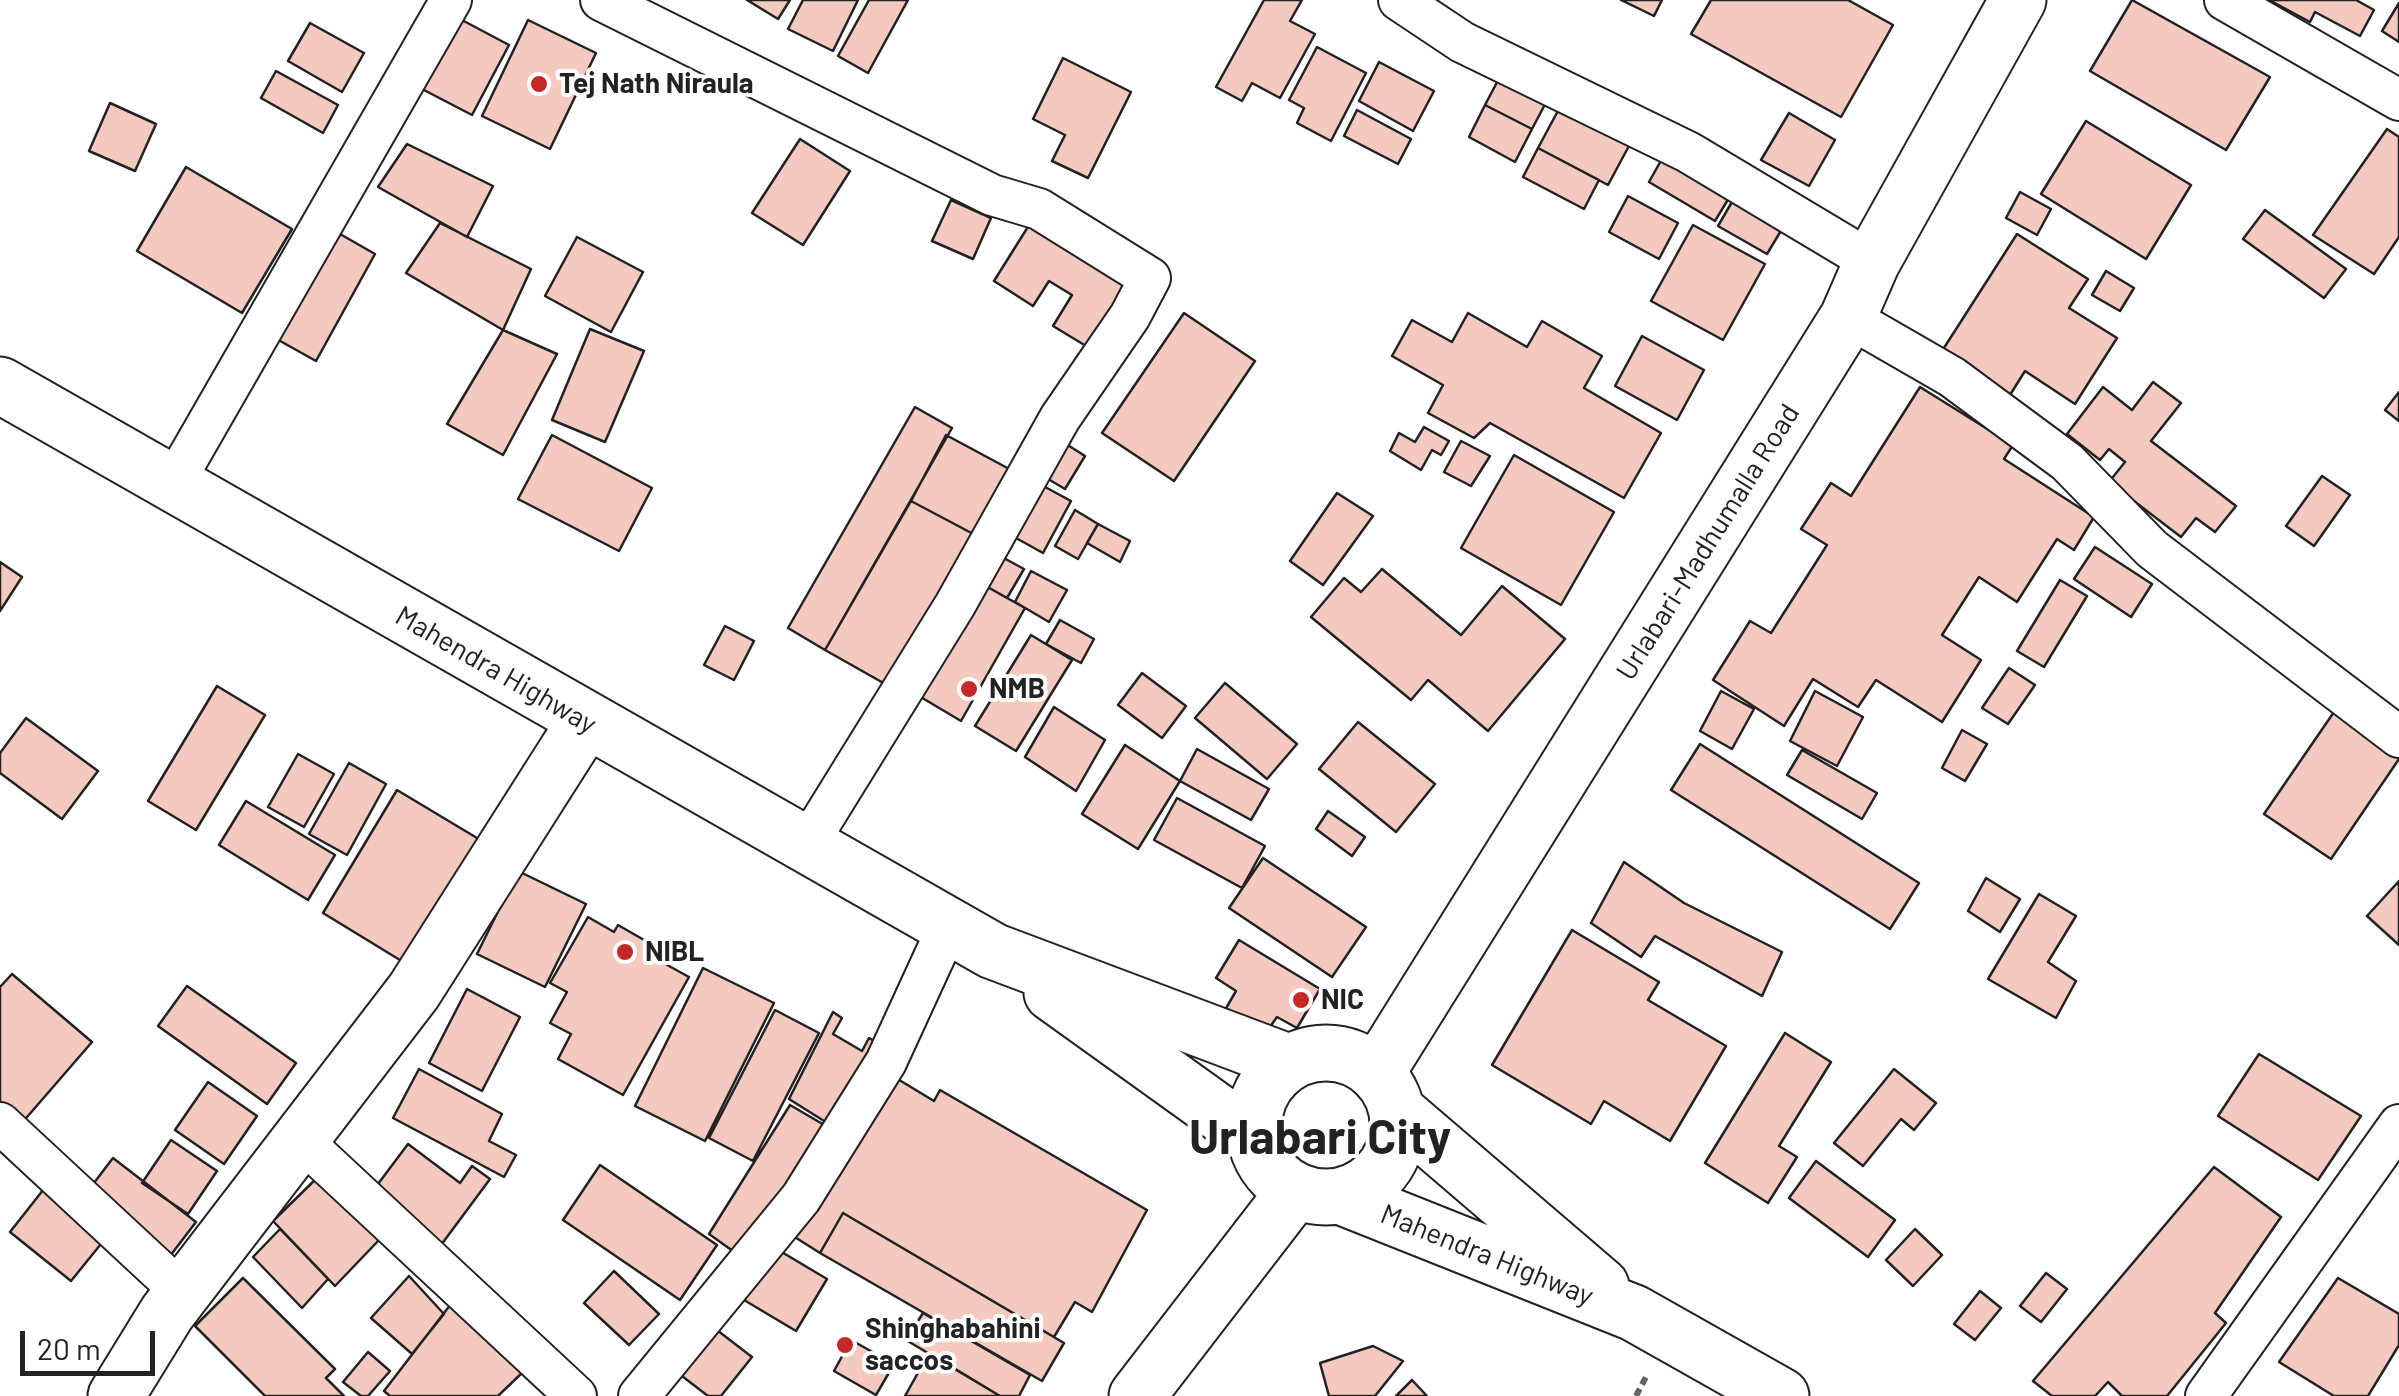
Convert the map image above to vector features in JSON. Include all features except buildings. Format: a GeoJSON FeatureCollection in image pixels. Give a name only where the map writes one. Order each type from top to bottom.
{"type":"FeatureCollection","features":[{"type":"Feature","properties":{"kind":"main road","name":"Urlabari-Madhumalla Road"},"geometry":{"type":"LineString","coordinates":[[1387,1092],[1848,317],[1872,262],[2018,0]]}},
{"type":"Feature","properties":{"kind":"main road","name":"Mahendra Highway"},"geometry":{"type":"LineString","coordinates":[[0,385],[970,939],[1254,1138]]}},
{"type":"Feature","properties":{"kind":"main road"},"geometry":{"type":"LineString","coordinates":[[116,1396],[182,1292],[414,991],[586,722]]}},
{"type":"Feature","properties":{"kind":"main road","name":"Mahendra Highway"},"geometry":{"type":"LineString","coordinates":[[970,939],[1288,1062]]}},
{"type":"Feature","properties":{"kind":"main road"},"geometry":{"type":"LineString","coordinates":[[1336,1052],[1387,1092],[1399,1134],[1393,1156],[1370,1182],[1318,1194],[1276,1178],[1254,1138],[1254,1116],[1260,1094],[1288,1062],[1312,1053],[1336,1052]]}},
{"type":"Feature","properties":{"kind":"main road","name":"Mahendra Highway"},"geometry":{"type":"LineString","coordinates":[[1387,1092],[1634,1314]]}},
{"type":"Feature","properties":{"kind":"main road","name":"Mahendra Highway"},"geometry":{"type":"LineString","coordinates":[[1318,1194],[1634,1314],[1781,1396]]}},
{"type":"Feature","properties":{"kind":"main road"},"geometry":{"type":"LineString","coordinates":[[1137,1396],[1318,1194]]}},
{"type":"Feature","properties":{"kind":"street"},"geometry":{"type":"LineString","coordinates":[[173,484],[451,0]]}},
{"type":"Feature","properties":{"kind":"street"},"geometry":{"type":"LineString","coordinates":[[601,0],[992,195],[1039,209],[1150,278],[1130,316],[1060,418],[944,622],[806,846]]}},
{"type":"Feature","properties":{"kind":"street"},"geometry":{"type":"LineString","coordinates":[[1399,0],[1462,42],[1688,152],[1872,262]]}},
{"type":"Feature","properties":{"kind":"street"},"geometry":{"type":"LineString","coordinates":[[2225,0],[2399,100]]}},
{"type":"Feature","properties":{"kind":"street"},"geometry":{"type":"LineString","coordinates":[[1848,317],[1952,377],[2067,462],[2152,549],[2399,736]]}},
{"type":"Feature","properties":{"kind":"street"},"geometry":{"type":"LineString","coordinates":[[639,1396],[801,1198],[886,1062],[970,939]]}},
{"type":"Feature","properties":{"kind":"street"},"geometry":{"type":"LineString","coordinates":[[0,1123],[182,1292]]}},
{"type":"Feature","properties":{"kind":"street"},"geometry":{"type":"LineString","coordinates":[[2206,1396],[2399,1125]]}},
{"type":"Feature","properties":{"kind":"street"},"geometry":{"type":"LineString","coordinates":[[300,1139],[576,1396]]}},
{"type":"Feature","properties":{"kind":"place","name":"Tej Nath Niraula"},"geometry":{"type":"Point","coordinates":[539,84]}},
{"type":"Feature","properties":{"kind":"place","name":"NMB"},"geometry":{"type":"Point","coordinates":[969,689]}},
{"type":"Feature","properties":{"kind":"place","name":"NIBL"},"geometry":{"type":"Point","coordinates":[625,952]}},
{"type":"Feature","properties":{"kind":"place","name":"NIC"},"geometry":{"type":"Point","coordinates":[1301,1000]}},
{"type":"Feature","properties":{"kind":"place","name":"Shinghabahini saccos"},"geometry":{"type":"Point","coordinates":[845,1345]}},
{"type":"Feature","properties":{"kind":"district","name":"Urlabari City"},"geometry":{"type":"Point","coordinates":[1320,1138]}}]}
